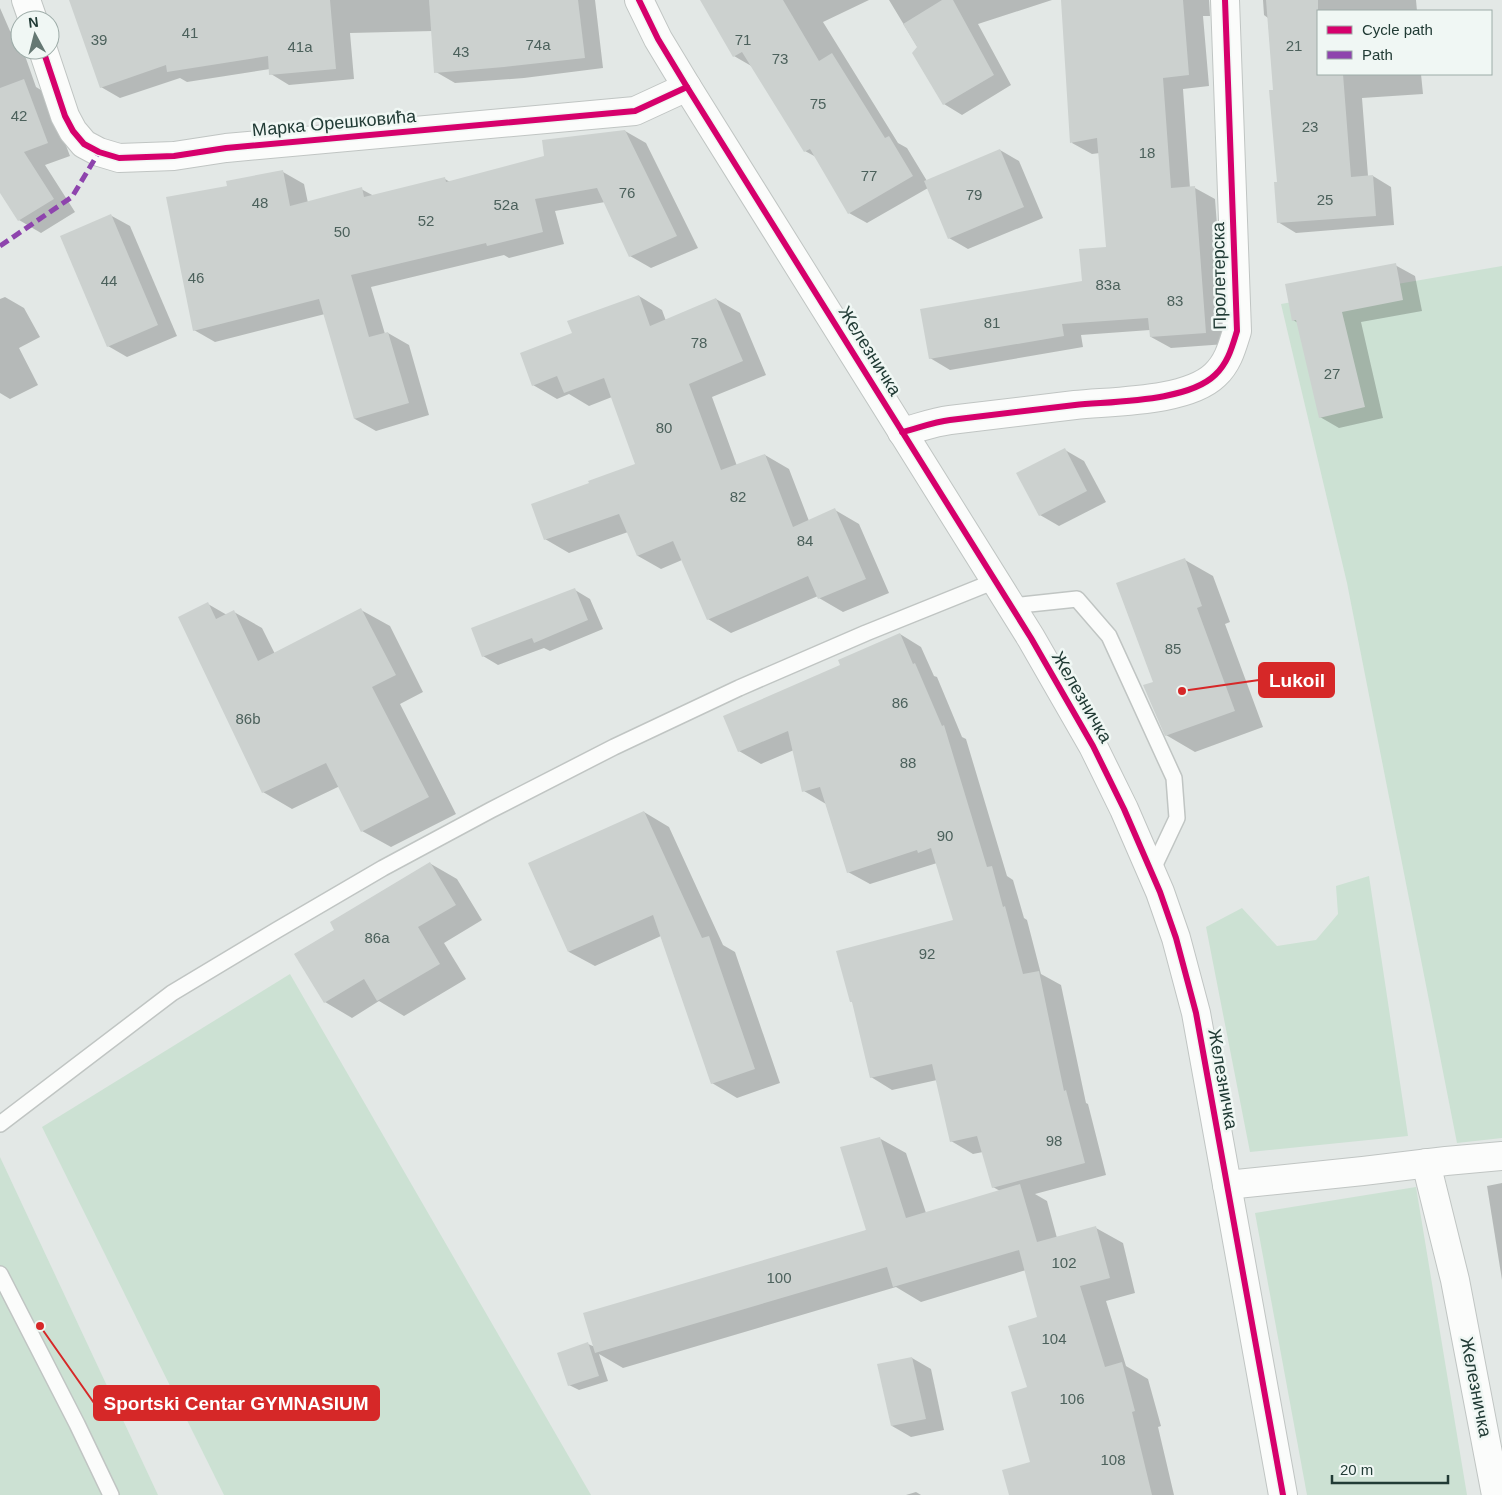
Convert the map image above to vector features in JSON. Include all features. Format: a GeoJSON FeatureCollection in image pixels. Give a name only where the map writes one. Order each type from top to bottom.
{"type":"FeatureCollection","features":[{"type":"Feature","properties":{"kind":"street","name":"Железничка"},"geometry":{"type":"LineString","coordinates":[[639,0],[658,39],[687,87],[1031,638],[1093,746],[1124,809],[1160,892],[1176,938],[1196,1013],[1282,1495]]}},
{"type":"Feature","properties":{"kind":"street","name":"Пролетерска"},"geometry":{"type":"LineString","coordinates":[[902,432],[947,420],[1140,399],[1182,392],[1202,384],[1215,375],[1229,356],[1237,331],[1225,0]]}},
{"type":"Feature","properties":{"kind":"street","name":"Марка Орешковића"},"geometry":{"type":"LineString","coordinates":[[46,60],[65,116],[73,132],[84,144],[99,152],[120,158],[174,156],[226,148],[635,111],[687,87]]}},
{"type":"Feature","properties":{"kind":"street"},"geometry":{"type":"LineString","coordinates":[[1227,1185],[1502,1156]]}},
{"type":"Feature","properties":{"kind":"street","name":"Железничка"},"geometry":{"type":"LineString","coordinates":[[1426,1163],[1455,1280],[1496,1495]]}},
{"type":"Feature","properties":{"kind":"lane"},"geometry":{"type":"LineString","coordinates":[[0,1124],[172,993],[383,868],[588,760],[739,688],[866,633],[995,581]]}},
{"type":"Feature","properties":{"kind":"lane"},"geometry":{"type":"LineString","coordinates":[[1011,606],[1077,599],[1109,636],[1174,778],[1177,818],[1151,873]]}},
{"type":"Feature","properties":{"kind":"lane"},"geometry":{"type":"LineString","coordinates":[[0,1274],[111,1495]]}},
{"type":"Feature","properties":{"kind":"green space"},"geometry":{"type":"Polygon","coordinates":[[[1502,266],[1502,1138],[1457,1143],[1347,583],[1281,304],[1502,266]]]}},
{"type":"Feature","properties":{"kind":"green space"},"geometry":{"type":"Polygon","coordinates":[[[1369,876],[1408,1136],[1250,1152],[1206,927],[1242,908],[1277,946],[1316,940],[1338,914],[1336,886],[1369,876]]]}},
{"type":"Feature","properties":{"kind":"green space"},"geometry":{"type":"Polygon","coordinates":[[[290,974],[591,1495],[224,1495],[42,1127],[290,974]]]}},
{"type":"Feature","properties":{"kind":"green space"},"geometry":{"type":"Polygon","coordinates":[[[0,1157],[158,1495],[0,1495],[0,1157]]]}},
{"type":"Feature","properties":{"kind":"green space"},"geometry":{"type":"Polygon","coordinates":[[[1416,1187],[1467,1495],[1307,1495],[1255,1213],[1416,1187]]]}},
{"type":"Feature","properties":{"kind":"building"},"geometry":{"type":"Polygon","coordinates":[[[69,0],[330,0],[336,69],[269,75],[268,56],[167,72],[166,65],[100,88],[69,0]]]}},
{"type":"Feature","properties":{"kind":"building"},"geometry":{"type":"Polygon","coordinates":[[[429,0],[578,0],[585,58],[434,73],[429,0]]]}},
{"type":"Feature","properties":{"kind":"building"},"geometry":{"type":"Polygon","coordinates":[[[700,0],[783,0],[819,61],[832,53],[885,138],[889,136],[913,176],[848,214],[810,149],[804,152],[742,52],[733,57],[700,0]]]}},
{"type":"Feature","properties":{"kind":"building"},"geometry":{"type":"Polygon","coordinates":[[[942,0],[953,0],[994,75],[943,105],[912,53],[917,47],[903,24],[942,0]]]}},
{"type":"Feature","properties":{"kind":"building"},"geometry":{"type":"Polygon","coordinates":[[[1061,0],[1183,0],[1189,75],[1163,78],[1171,188],[1195,186],[1206,333],[1150,337],[1148,318],[1062,324],[1064,336],[929,359],[920,309],[1082,281],[1079,249],[1106,247],[1097,138],[1070,143],[1061,0]]]}},
{"type":"Feature","properties":{"kind":"building"},"geometry":{"type":"Polygon","coordinates":[[[1266,0],[1318,0],[1317,75],[1343,75],[1351,177],[1373,175],[1376,216],[1277,223],[1274,182],[1277,182],[1269,90],[1273,90],[1266,0]]]}},
{"type":"Feature","properties":{"kind":"building"},"geometry":{"type":"Polygon","coordinates":[[[24,79],[48,143],[24,152],[54,199],[18,221],[0,193],[0,88],[24,79]]]}},
{"type":"Feature","properties":{"kind":"building"},"geometry":{"type":"Polygon","coordinates":[[[625,130],[677,236],[629,257],[597,188],[535,199],[543,232],[487,246],[486,243],[351,275],[369,337],[388,332],[409,403],[354,419],[319,299],[193,331],[166,197],[227,186],[226,181],[283,170],[290,206],[362,187],[364,197],[445,177],[446,182],[544,156],[542,140],[625,130]]]}},
{"type":"Feature","properties":{"kind":"building"},"geometry":{"type":"Polygon","coordinates":[[[1000,149],[1024,207],[948,239],[924,181],[1000,149]]]}},
{"type":"Feature","properties":{"kind":"building"},"geometry":{"type":"Polygon","coordinates":[[[111,214],[158,325],[107,347],[60,236],[111,214]]]}},
{"type":"Feature","properties":{"kind":"building"},"geometry":{"type":"Polygon","coordinates":[[[1396,263],[1403,300],[1342,312],[1365,407],[1319,418],[1296,320],[1292,321],[1285,284],[1396,263]]]}},
{"type":"Feature","properties":{"kind":"building"},"geometry":{"type":"Polygon","coordinates":[[[639,295],[650,326],[716,298],[743,361],[689,384],[721,470],[765,454],[793,527],[835,508],[866,579],[818,599],[808,576],[707,620],[673,541],[637,556],[619,514],[544,540],[531,504],[635,464],[604,378],[564,393],[557,376],[532,386],[520,353],[572,333],[567,321],[639,295]]]}},
{"type":"Feature","properties":{"kind":"building"},"geometry":{"type":"Polygon","coordinates":[[[1065,448],[1087,491],[1039,516],[1016,473],[1065,448]]]}},
{"type":"Feature","properties":{"kind":"building"},"geometry":{"type":"Polygon","coordinates":[[[1185,558],[1202,606],[1197,608],[1235,711],[1165,736],[1143,685],[1153,682],[1116,583],[1185,558]]]}},
{"type":"Feature","properties":{"kind":"building"},"geometry":{"type":"Polygon","coordinates":[[[575,588],[588,620],[534,643],[532,638],[482,657],[471,628],[575,588]]]}},
{"type":"Feature","properties":{"kind":"building"},"geometry":{"type":"Polygon","coordinates":[[[208,602],[216,619],[234,610],[258,661],[361,608],[396,675],[372,687],[429,797],[361,832],[326,763],[262,793],[178,617],[208,602]]]}},
{"type":"Feature","properties":{"kind":"building"},"geometry":{"type":"Polygon","coordinates":[[[900,633],[942,726],[944,725],[987,867],[992,866],[1003,907],[1005,906],[1023,974],[1039,971],[1064,1091],[1066,1090],[1085,1163],[992,1188],[977,1136],[950,1142],[932,1064],[870,1078],[852,1002],[850,1002],[836,951],[953,920],[931,848],[918,853],[917,850],[847,873],[820,787],[802,792],[788,731],[738,752],[723,716],[840,665],[838,660],[900,633]]]}},
{"type":"Feature","properties":{"kind":"building"},"geometry":{"type":"Polygon","coordinates":[[[644,811],[702,938],[709,936],[755,1069],[711,1084],[653,915],[568,952],[528,863],[644,811]]]}},
{"type":"Feature","properties":{"kind":"building"},"geometry":{"type":"Polygon","coordinates":[[[430,862],[456,905],[418,927],[440,964],[377,1001],[364,979],[324,1003],[294,954],[334,930],[330,922],[430,862]]]}},
{"type":"Feature","properties":{"kind":"building"},"geometry":{"type":"Polygon","coordinates":[[[880,1137],[906,1218],[1020,1184],[1037,1242],[1096,1226],[1110,1278],[1080,1286],[1105,1367],[1122,1362],[1135,1411],[1132,1412],[1152,1495],[1009,1495],[1002,1470],[1030,1462],[1011,1392],[1027,1387],[1008,1326],[1037,1317],[1019,1250],[893,1287],[887,1267],[595,1353],[583,1313],[866,1230],[840,1147],[880,1137]]]}},
{"type":"Feature","properties":{"kind":"building"},"geometry":{"type":"Polygon","coordinates":[[[588,1342],[599,1376],[568,1386],[557,1353],[588,1342]]]}},
{"type":"Feature","properties":{"kind":"building"},"geometry":{"type":"Polygon","coordinates":[[[912,1357],[926,1419],[891,1426],[877,1364],[912,1357]]]}},
{"type":"Feature","properties":{"kind":"marked path"},"geometry":{"type":"LineString","coordinates":[[0,246],[72,197],[99,152]]}},
{"type":"Feature","properties":{"kind":"cycle path"},"geometry":{"type":"LineString","coordinates":[[639,0],[658,39],[687,87],[1031,638],[1093,746],[1124,809],[1160,892],[1176,938],[1196,1013],[1283,1495]]}},
{"type":"Feature","properties":{"kind":"cycle path"},"geometry":{"type":"LineString","coordinates":[[902,432],[950,420],[1075,405],[1149,399],[1187,391],[1203,384],[1215,375],[1223,365],[1237,331],[1225,0]]}},
{"type":"Feature","properties":{"kind":"cycle path"},"geometry":{"type":"LineString","coordinates":[[46,60],[65,116],[73,131],[84,144],[99,152],[119,158],[174,156],[226,148],[635,111],[687,87]]}},
{"type":"Feature","properties":{"kind":"place","name":"Lukoil"},"geometry":{"type":"Point","coordinates":[1182,691]}},
{"type":"Feature","properties":{"kind":"place","name":"Sportski Centar GYMNASIUM"},"geometry":{"type":"Point","coordinates":[40,1326]}}]}
